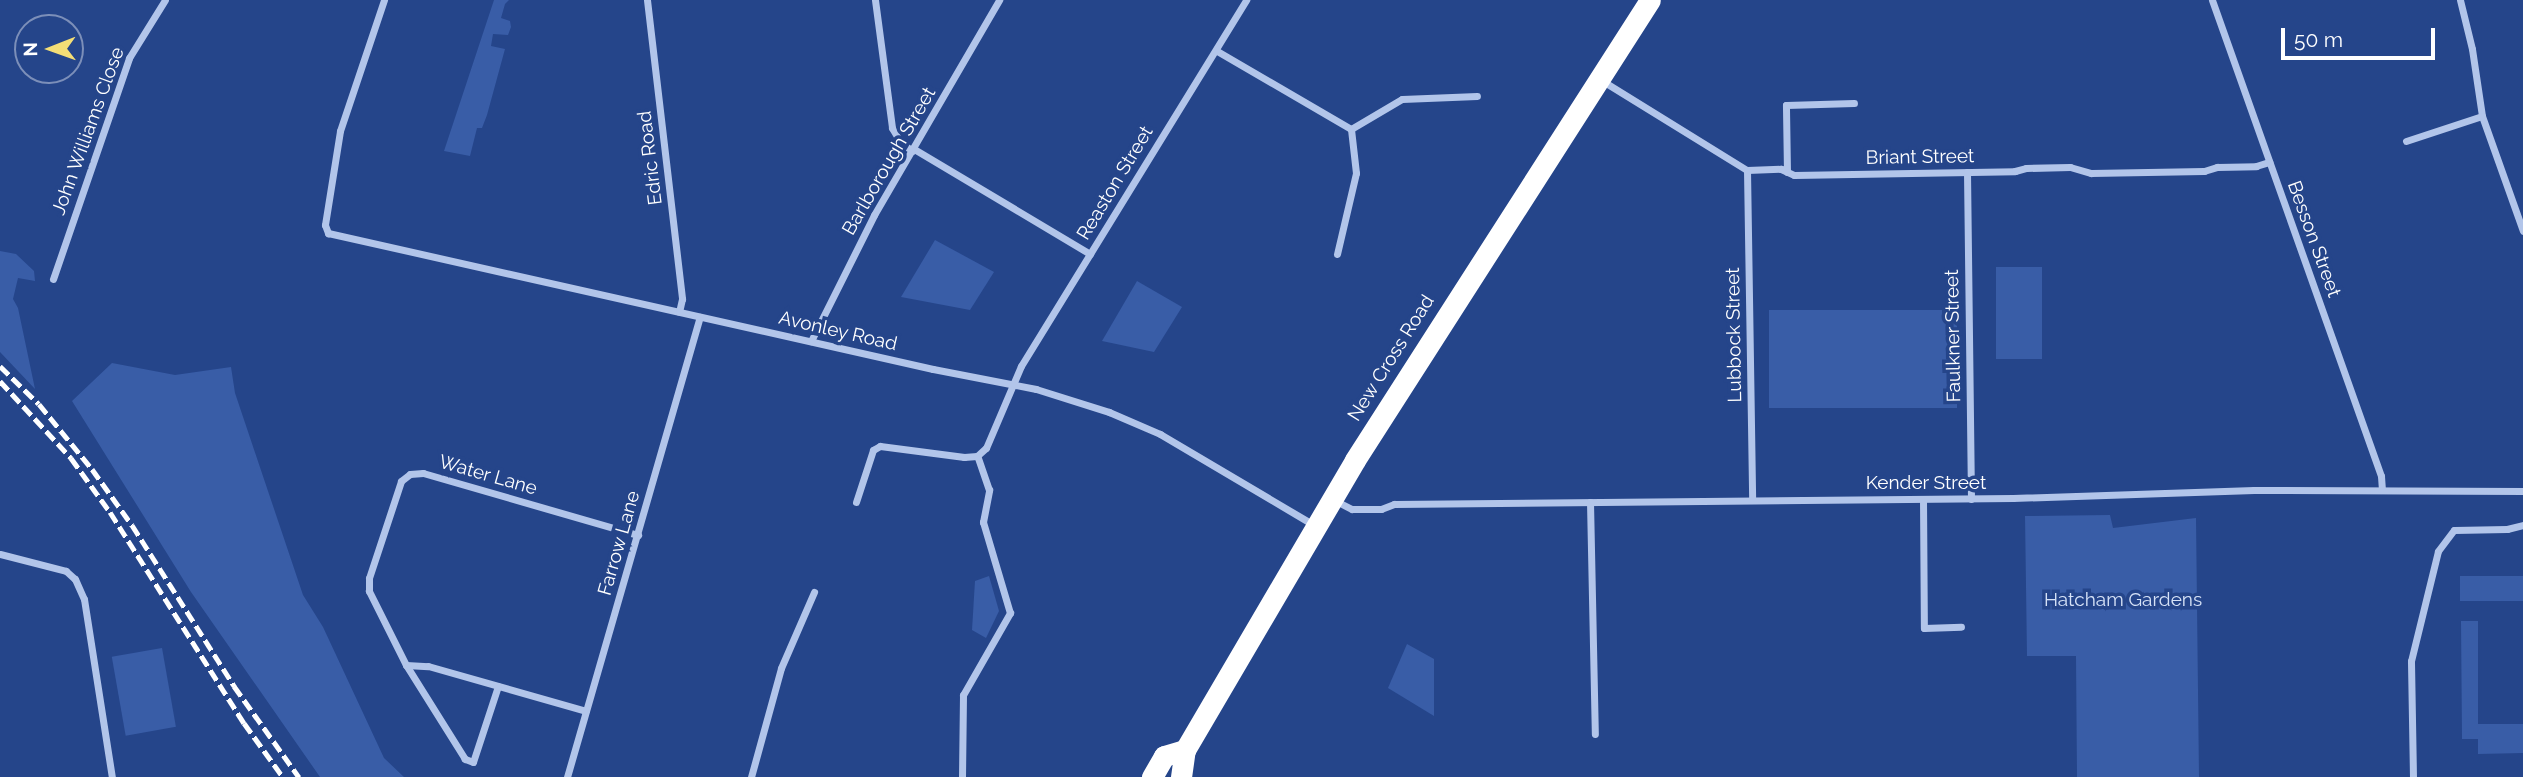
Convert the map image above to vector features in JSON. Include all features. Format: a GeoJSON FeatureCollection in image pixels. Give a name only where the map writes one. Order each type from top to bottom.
{"type":"FeatureCollection","features":[{"type":"Feature","properties":{"kind":"highway","name":"New Cross Road"},"geometry":{"type":"LineString","coordinates":[[1181,777],[1185,750],[1332,499],[1645,1]]}},
{"type":"Feature","properties":{"kind":"highway","name":"New Cross Road"},"geometry":{"type":"LineString","coordinates":[[1152,777],[1164,757],[1185,750]]}},
{"type":"Feature","properties":{"kind":"street","name":"John Williams Close"},"geometry":{"type":"LineString","coordinates":[[53,279],[129,58],[165,0]]}},
{"type":"Feature","properties":{"kind":"street","name":"Avonley Road"},"geometry":{"type":"LineString","coordinates":[[384,0],[340,131],[325,225],[328,233],[1014,384],[1109,412],[1160,434],[1316,526]]}},
{"type":"Feature","properties":{"kind":"street","name":"Edric Road"},"geometry":{"type":"LineString","coordinates":[[647,0],[681,299],[679,312]]}},
{"type":"Feature","properties":{"kind":"street"},"geometry":{"type":"LineString","coordinates":[[875,0],[892,128],[901,143],[1090,254]]}},
{"type":"Feature","properties":{"kind":"street","name":"Barlborough Street"},"geometry":{"type":"LineString","coordinates":[[811,341],[874,215],[999,0]]}},
{"type":"Feature","properties":{"kind":"street","name":"Reaston Street"},"geometry":{"type":"LineString","coordinates":[[977,456],[986,447],[1021,366],[1246,0]]}},
{"type":"Feature","properties":{"kind":"street","name":"Besson Street"},"geometry":{"type":"LineString","coordinates":[[2212,0],[2364,426],[2381,476],[2382,489]]}},
{"type":"Feature","properties":{"kind":"street"},"geometry":{"type":"LineString","coordinates":[[2460,0],[2472,49],[2482,116],[2523,231]]}},
{"type":"Feature","properties":{"kind":"street"},"geometry":{"type":"LineString","coordinates":[[1216,51],[1351,129]]}},
{"type":"Feature","properties":{"kind":"street"},"geometry":{"type":"LineString","coordinates":[[1597,78],[1644,110],[1746,170]]}},
{"type":"Feature","properties":{"kind":"street"},"geometry":{"type":"LineString","coordinates":[[1351,129],[1402,99],[1477,96]]}},
{"type":"Feature","properties":{"kind":"street"},"geometry":{"type":"LineString","coordinates":[[1787,172],[1786,104],[1854,103]]}},
{"type":"Feature","properties":{"kind":"street"},"geometry":{"type":"LineString","coordinates":[[2406,141],[2482,116]]}},
{"type":"Feature","properties":{"kind":"street"},"geometry":{"type":"LineString","coordinates":[[1337,254],[1356,173],[1351,129]]}},
{"type":"Feature","properties":{"kind":"street","name":"Briant Street"},"geometry":{"type":"LineString","coordinates":[[1746,170],[1781,169],[1794,175],[2070,167],[2091,173],[2204,171],[2217,167],[2256,166],[2269,162]]}},
{"type":"Feature","properties":{"kind":"street","name":"Lubbock Street"},"geometry":{"type":"LineString","coordinates":[[1746,170],[1752,500]]}},
{"type":"Feature","properties":{"kind":"street","name":"Faulkner Street"},"geometry":{"type":"LineString","coordinates":[[1967,172],[1971,499]]}},
{"type":"Feature","properties":{"kind":"street","name":"Farrow Lane"},"geometry":{"type":"LineString","coordinates":[[567,777],[700,317]]}},
{"type":"Feature","properties":{"kind":"street"},"geometry":{"type":"LineString","coordinates":[[856,502],[873,450],[880,446],[964,457],[977,456],[989,490],[984,522],[1010,613],[963,695],[962,777]]}},
{"type":"Feature","properties":{"kind":"street","name":"Water Lane"},"geometry":{"type":"LineString","coordinates":[[498,686],[473,762],[465,760],[406,665],[373,603],[369,578],[395,492],[401,481],[410,474],[423,473],[638,535]]}},
{"type":"Feature","properties":{"kind":"street","name":"Kender Street"},"geometry":{"type":"LineString","coordinates":[[1332,499],[1352,509],[1381,509],[1394,504],[1971,499],[2382,489],[2412,492],[2523,491]]}},
{"type":"Feature","properties":{"kind":"street"},"geometry":{"type":"LineString","coordinates":[[1923,499],[1924,628],[1961,627]]}},
{"type":"Feature","properties":{"kind":"street"},"geometry":{"type":"LineString","coordinates":[[1590,502],[1595,734]]}},
{"type":"Feature","properties":{"kind":"street"},"geometry":{"type":"LineString","coordinates":[[2413,777],[2412,661],[2438,551],[2454,530],[2507,529],[2523,524]]}},
{"type":"Feature","properties":{"kind":"street"},"geometry":{"type":"LineString","coordinates":[[0,554],[66,571],[75,579],[84,599],[112,777]]}},
{"type":"Feature","properties":{"kind":"street"},"geometry":{"type":"LineString","coordinates":[[751,777],[781,668],[814,592]]}},
{"type":"Feature","properties":{"kind":"street"},"geometry":{"type":"LineString","coordinates":[[406,665],[428,666],[586,711]]}},
{"type":"Feature","properties":{"kind":"green space"},"geometry":{"type":"Polygon","coordinates":[[[494,0],[509,0],[501,18],[510,21],[511,27],[508,35],[493,34],[491,46],[505,49],[487,115],[482,128],[477,128],[470,156],[444,151],[494,0]]]}},
{"type":"Feature","properties":{"kind":"green space"},"geometry":{"type":"Polygon","coordinates":[[[935,240],[994,272],[970,310],[901,297],[935,240]]]}},
{"type":"Feature","properties":{"kind":"green space"},"geometry":{"type":"Polygon","coordinates":[[[0,251],[16,254],[34,271],[35,281],[18,278],[13,299],[18,308],[35,389],[0,352],[0,251]]]}},
{"type":"Feature","properties":{"kind":"green space"},"geometry":{"type":"Polygon","coordinates":[[[1996,267],[2042,267],[2042,359],[1996,359],[1996,267]]]}},
{"type":"Feature","properties":{"kind":"green space"},"geometry":{"type":"Polygon","coordinates":[[[1137,281],[1182,307],[1154,352],[1102,341],[1137,281]]]}},
{"type":"Feature","properties":{"kind":"green space"},"geometry":{"type":"Polygon","coordinates":[[[1769,310],[1957,310],[1957,408],[1769,408],[1769,310]]]}},
{"type":"Feature","properties":{"kind":"green space"},"geometry":{"type":"Polygon","coordinates":[[[112,363],[175,375],[231,367],[235,393],[303,595],[323,627],[384,758],[404,777],[320,777],[191,592],[72,401],[112,363]]]}},
{"type":"Feature","properties":{"kind":"green space","name":"Hatcham Gardens"},"geometry":{"type":"Polygon","coordinates":[[[2110,515],[2113,528],[2196,518],[2199,777],[2077,777],[2076,656],[2027,656],[2025,516],[2110,515]]]}},
{"type":"Feature","properties":{"kind":"green space"},"geometry":{"type":"Polygon","coordinates":[[[989,576],[999,611],[986,638],[972,630],[975,581],[989,576]]]}},
{"type":"Feature","properties":{"kind":"green space"},"geometry":{"type":"Polygon","coordinates":[[[2460,576],[2523,576],[2523,601],[2460,601],[2460,576]]]}},
{"type":"Feature","properties":{"kind":"green space"},"geometry":{"type":"Polygon","coordinates":[[[2461,621],[2478,621],[2478,724],[2523,724],[2523,753],[2478,754],[2478,739],[2462,739],[2461,621]]]}},
{"type":"Feature","properties":{"kind":"green space"},"geometry":{"type":"Polygon","coordinates":[[[1407,644],[1434,659],[1434,716],[1388,688],[1407,644]]]}},
{"type":"Feature","properties":{"kind":"green space"},"geometry":{"type":"Polygon","coordinates":[[[162,648],[176,727],[126,736],[112,657],[162,648]]]}},
{"type":"Feature","properties":{"kind":"railway"},"geometry":{"type":"LineString","coordinates":[[0,366],[39,404],[92,469],[132,525],[234,686],[299,777]]}},
{"type":"Feature","properties":{"kind":"railway"},"geometry":{"type":"LineString","coordinates":[[0,381],[71,458],[110,512],[244,723],[283,777]]}}]}
